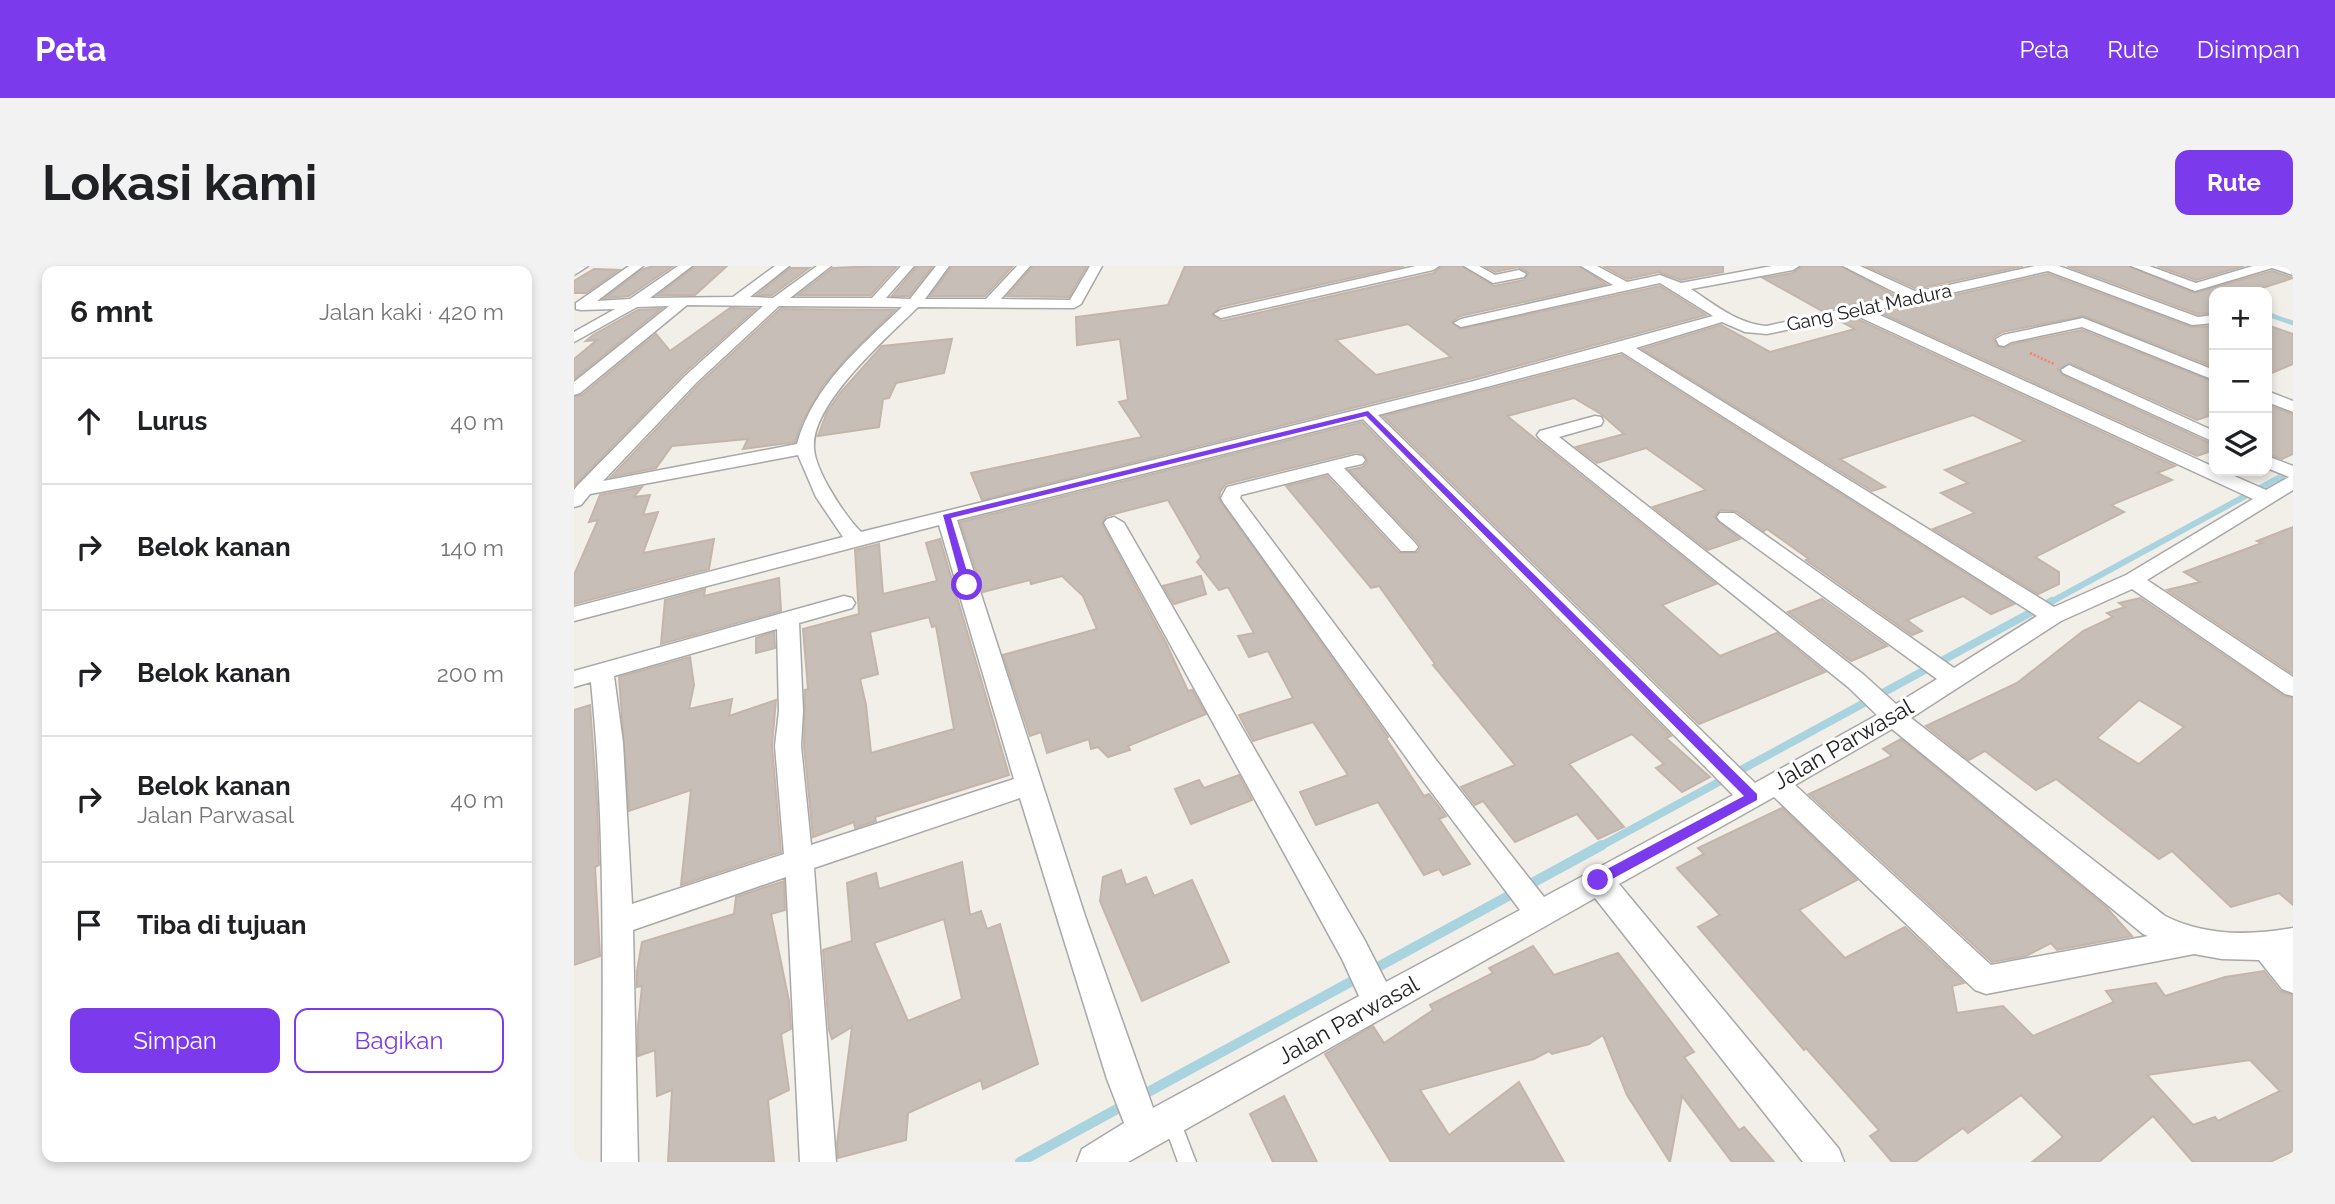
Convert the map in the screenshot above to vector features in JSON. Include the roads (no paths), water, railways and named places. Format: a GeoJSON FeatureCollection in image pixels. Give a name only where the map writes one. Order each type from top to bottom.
{"type":"FeatureCollection","features":[{"type":"Feature","properties":{"kind":"street"},"geometry":{"type":"LineString","coordinates":[[574,271],[582,266]]}},
{"type":"Feature","properties":{"kind":"street"},"geometry":{"type":"LineString","coordinates":[[578,308],[637,266]]}},
{"type":"Feature","properties":{"kind":"street"},"geometry":{"type":"LineString","coordinates":[[574,338],[636,302],[686,266]]}},
{"type":"Feature","properties":{"kind":"street"},"geometry":{"type":"LineString","coordinates":[[734,303],[783,266]]}},
{"type":"Feature","properties":{"kind":"street"},"geometry":{"type":"LineString","coordinates":[[577,500],[691,379],[773,304],[825,266]]}},
{"type":"Feature","properties":{"kind":"street"},"geometry":{"type":"LineString","coordinates":[[874,304],[908,266]]}},
{"type":"Feature","properties":{"kind":"street"},"geometry":{"type":"LineString","coordinates":[[857,539],[834,514],[817,484],[805,448],[807,434],[828,396],[856,359],[914,303],[943,266]]}},
{"type":"Feature","properties":{"kind":"street"},"geometry":{"type":"LineString","coordinates":[[990,303],[1024,266]]}},
{"type":"Feature","properties":{"kind":"street"},"geometry":{"type":"LineString","coordinates":[[578,308],[636,302],[684,301],[773,304],[1077,303],[1081,288],[1096,266]]}},
{"type":"Feature","properties":{"kind":"street"},"geometry":{"type":"LineString","coordinates":[[1222,314],[1338,290],[1433,266]]}},
{"type":"Feature","properties":{"kind":"street"},"geometry":{"type":"LineString","coordinates":[[1470,266],[1493,279],[1518,274]]}},
{"type":"Feature","properties":{"kind":"street"},"geometry":{"type":"LineString","coordinates":[[1587,266],[1624,286]]}},
{"type":"Feature","properties":{"kind":"street"},"geometry":{"type":"LineString","coordinates":[[1677,288],[1793,266]]}},
{"type":"Feature","properties":{"kind":"street"},"geometry":{"type":"LineString","coordinates":[[1849,266],[1916,297]]}},
{"type":"Feature","properties":{"kind":"street"},"geometry":{"type":"LineString","coordinates":[[2051,266],[2197,322],[2209,320]]}},
{"type":"Feature","properties":{"kind":"street","name":"Gang Selat Madura"},"geometry":{"type":"LineString","coordinates":[[1721,319],[1750,329],[1767,330],[2051,266]]}},
{"type":"Feature","properties":{"kind":"street"},"geometry":{"type":"LineString","coordinates":[[2137,266],[2195,287],[2267,266]]}},
{"type":"Feature","properties":{"kind":"street"},"geometry":{"type":"LineString","coordinates":[[2277,266],[2293,271]]}},
{"type":"Feature","properties":{"kind":"street"},"geometry":{"type":"LineString","coordinates":[[1461,323],[1660,279],[1721,319]]}},
{"type":"Feature","properties":{"kind":"street"},"geometry":{"type":"LineString","coordinates":[[574,390],[684,301]]}},
{"type":"Feature","properties":{"kind":"street"},"geometry":{"type":"LineString","coordinates":[[1859,311],[2265,498]]}},
{"type":"Feature","properties":{"kind":"street"},"geometry":{"type":"LineString","coordinates":[[574,614],[857,539],[1368,414],[1721,319]]}},
{"type":"Feature","properties":{"kind":"street"},"geometry":{"type":"LineString","coordinates":[[2004,342],[2003,339],[2029,332],[2083,322],[2209,373]]}},
{"type":"Feature","properties":{"kind":"street"},"geometry":{"type":"LineString","coordinates":[[1624,347],[2053,616]]}},
{"type":"Feature","properties":{"kind":"street"},"geometry":{"type":"LineString","coordinates":[[2069,370],[2209,435]]}},
{"type":"Feature","properties":{"kind":"street"},"geometry":{"type":"LineString","coordinates":[[2272,398],[2293,407]]}},
{"type":"Feature","properties":{"kind":"street"},"geometry":{"type":"LineString","coordinates":[[1368,414],[1712,757],[1755,787],[1986,980],[2197,941]]}},
{"type":"Feature","properties":{"kind":"street"},"geometry":{"type":"LineString","coordinates":[[1595,421],[1546,435],[1856,681],[1888,711],[2154,925],[2173,936],[2197,941],[2280,944],[2293,979]]}},
{"type":"Feature","properties":{"kind":"street"},"geometry":{"type":"LineString","coordinates":[[577,500],[805,448]]}},
{"type":"Feature","properties":{"kind":"street"},"geometry":{"type":"LineString","coordinates":[[1356,460],[1257,483],[1234,491],[1230,498],[1532,904]]}},
{"type":"Feature","properties":{"kind":"street"},"geometry":{"type":"LineString","coordinates":[[1332,466],[1408,547]]}},
{"type":"Feature","properties":{"kind":"street","name":"Jalan Parwasal"},"geometry":{"type":"LineString","coordinates":[[1095,1162],[1153,1123],[1374,992],[1532,904],[1598,880],[2053,616],[2133,580],[2265,498],[2283,471]]}},
{"type":"Feature","properties":{"kind":"street"},"geometry":{"type":"LineString","coordinates":[[946,517],[1028,785],[1124,1079],[1153,1123]]}},
{"type":"Feature","properties":{"kind":"street"},"geometry":{"type":"LineString","coordinates":[[1727,517],[1948,675]]}},
{"type":"Feature","properties":{"kind":"street"},"geometry":{"type":"LineString","coordinates":[[1114,523],[1353,949],[1374,992]]}},
{"type":"Feature","properties":{"kind":"street"},"geometry":{"type":"LineString","coordinates":[[2133,580],[2293,688]]}},
{"type":"Feature","properties":{"kind":"street"},"geometry":{"type":"LineString","coordinates":[[574,679],[844,603]]}},
{"type":"Feature","properties":{"kind":"street"},"geometry":{"type":"LineString","coordinates":[[788,617],[791,711],[789,746],[818,1162]]}},
{"type":"Feature","properties":{"kind":"street"},"geometry":{"type":"LineString","coordinates":[[603,671],[614,801],[620,1162]]}},
{"type":"Feature","properties":{"kind":"street"},"geometry":{"type":"LineString","coordinates":[[618,922],[1028,785]]}},
{"type":"Feature","properties":{"kind":"street"},"geometry":{"type":"LineString","coordinates":[[1598,880],[1826,1162]]}},
{"type":"Feature","properties":{"kind":"lane"},"geometry":{"type":"LineString","coordinates":[[1153,1123],[1187,1162]]}},
{"type":"Feature","properties":{"kind":"waterway"},"geometry":{"type":"LineString","coordinates":[[2130,266],[2147,272]]}},
{"type":"Feature","properties":{"kind":"waterway"},"geometry":{"type":"LineString","coordinates":[[2272,316],[2293,323]]}},
{"type":"Feature","properties":{"kind":"waterway"},"geometry":{"type":"LineString","coordinates":[[2049,603],[2293,470]]}},
{"type":"Feature","properties":{"kind":"waterway"},"geometry":{"type":"LineString","coordinates":[[1599,847],[2052,601]]}},
{"type":"Feature","properties":{"kind":"waterway"},"geometry":{"type":"LineString","coordinates":[[1139,1097],[1602,845]]}},
{"type":"Feature","properties":{"kind":"waterway"},"geometry":{"type":"LineString","coordinates":[[1020,1162],[1128,1103]]}}]}
